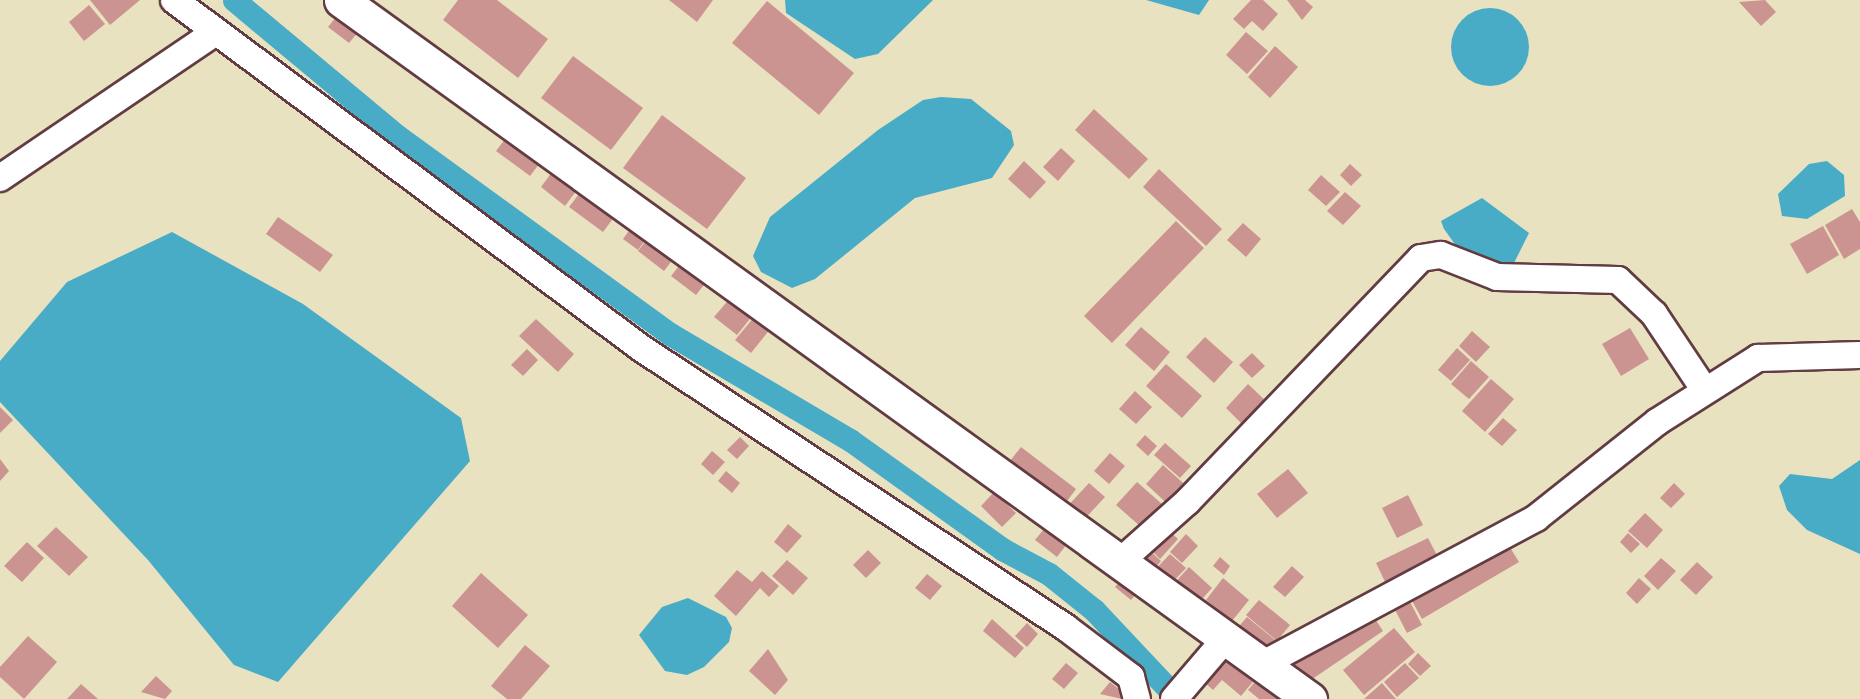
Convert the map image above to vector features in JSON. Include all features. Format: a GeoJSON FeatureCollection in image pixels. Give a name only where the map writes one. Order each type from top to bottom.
{"type":"FeatureCollection","features":[{"type":"Feature","properties":{"kind":"street"},"geometry":{"type":"LineString","coordinates":[[174,0],[212,34],[641,348],[1065,627],[1131,677],[1137,699]]}},
{"type":"Feature","properties":{"kind":"street"},"geometry":{"type":"LineString","coordinates":[[341,0],[613,192],[994,476],[1123,559],[1310,699]]}},
{"type":"Feature","properties":{"kind":"street"},"geometry":{"type":"LineString","coordinates":[[0,178],[212,34]]}},
{"type":"Feature","properties":{"kind":"street"},"geometry":{"type":"LineString","coordinates":[[1123,559],[1187,502],[1421,258],[1441,255],[1511,278],[1618,280],[1654,314],[1704,389]]}},
{"type":"Feature","properties":{"kind":"street"},"geometry":{"type":"LineString","coordinates":[[1264,664],[1536,518],[1704,389],[1758,358],[1860,355]]}},
{"type":"Feature","properties":{"kind":"street"},"geometry":{"type":"LineString","coordinates":[[1174,699],[1227,637]]}},
{"type":"Feature","properties":{"kind":"water"},"geometry":{"type":"Polygon","coordinates":[[[785,0],[933,0],[878,54],[855,59],[786,13],[785,0]]]}},
{"type":"Feature","properties":{"kind":"water"},"geometry":{"type":"Polygon","coordinates":[[[1146,0],[1209,0],[1199,15],[1146,0]]]}},
{"type":"Feature","properties":{"kind":"water"},"geometry":{"type":"Polygon","coordinates":[[[1490,8],[1505,11],[1518,19],[1526,32],[1529,47],[1526,62],[1518,75],[1505,83],[1490,86],[1475,83],[1462,75],[1454,62],[1451,47],[1454,32],[1462,19],[1475,11],[1490,8]]]}},
{"type":"Feature","properties":{"kind":"water"},"geometry":{"type":"Polygon","coordinates":[[[941,97],[971,99],[1011,131],[1014,145],[992,178],[915,198],[815,279],[792,288],[761,272],[753,256],[770,217],[878,130],[923,100],[941,97]]]}},
{"type":"Feature","properties":{"kind":"water"},"geometry":{"type":"Polygon","coordinates":[[[1827,161],[1844,175],[1845,196],[1807,219],[1782,216],[1778,194],[1809,164],[1827,161]]]}},
{"type":"Feature","properties":{"kind":"water"},"geometry":{"type":"Polygon","coordinates":[[[1482,198],[1529,233],[1513,265],[1462,254],[1444,229],[1441,221],[1482,198]]]}},
{"type":"Feature","properties":{"kind":"water"},"geometry":{"type":"Polygon","coordinates":[[[172,232],[303,304],[461,418],[470,461],[278,682],[234,665],[148,560],[0,402],[0,361],[67,282],[172,232]]]}},
{"type":"Feature","properties":{"kind":"water"},"geometry":{"type":"Polygon","coordinates":[[[1860,460],[1860,554],[1807,530],[1787,510],[1779,486],[1790,474],[1832,479],[1860,460]]]}},
{"type":"Feature","properties":{"kind":"water"},"geometry":{"type":"Polygon","coordinates":[[[688,598],[726,617],[732,628],[729,642],[704,667],[687,675],[665,671],[639,635],[662,607],[688,598]]]}},
{"type":"Feature","properties":{"kind":"building"},"geometry":{"type":"Polygon","coordinates":[[[90,0],[140,0],[110,25],[90,0]]]}},
{"type":"Feature","properties":{"kind":"building"},"geometry":{"type":"Polygon","coordinates":[[[458,0],[497,0],[548,39],[518,78],[443,20],[458,0]]]}},
{"type":"Feature","properties":{"kind":"building"},"geometry":{"type":"Polygon","coordinates":[[[669,0],[713,0],[697,22],[669,0]]]}},
{"type":"Feature","properties":{"kind":"building"},"geometry":{"type":"Polygon","coordinates":[[[1251,0],[1263,0],[1278,14],[1263,31],[1252,21],[1244,29],[1233,19],[1251,0]]]}},
{"type":"Feature","properties":{"kind":"building"},"geometry":{"type":"Polygon","coordinates":[[[1287,0],[1305,0],[1313,7],[1302,20],[1287,0]]]}},
{"type":"Feature","properties":{"kind":"building"},"geometry":{"type":"Polygon","coordinates":[[[1765,0],[1776,12],[1761,26],[1739,2],[1765,0]]]}},
{"type":"Feature","properties":{"kind":"building"},"geometry":{"type":"Polygon","coordinates":[[[767,1],[854,73],[819,115],[732,43],[767,1]]]}},
{"type":"Feature","properties":{"kind":"building"},"geometry":{"type":"Polygon","coordinates":[[[89,5],[105,24],[84,41],[69,22],[89,5]]]}},
{"type":"Feature","properties":{"kind":"building"},"geometry":{"type":"Polygon","coordinates":[[[344,7],[365,24],[349,43],[328,27],[344,7]]]}},
{"type":"Feature","properties":{"kind":"building"},"geometry":{"type":"Polygon","coordinates":[[[1246,32],[1268,51],[1247,74],[1226,55],[1246,32]]]}},
{"type":"Feature","properties":{"kind":"building"},"geometry":{"type":"Polygon","coordinates":[[[1275,46],[1298,67],[1270,98],[1248,77],[1275,46]]]}},
{"type":"Feature","properties":{"kind":"building"},"geometry":{"type":"Polygon","coordinates":[[[573,56],[643,108],[611,150],[541,98],[573,56]]]}},
{"type":"Feature","properties":{"kind":"building"},"geometry":{"type":"Polygon","coordinates":[[[1094,109],[1148,159],[1129,179],[1075,130],[1094,109]]]}},
{"type":"Feature","properties":{"kind":"building"},"geometry":{"type":"Polygon","coordinates":[[[662,115],[746,178],[707,229],[623,168],[662,115]]]}},
{"type":"Feature","properties":{"kind":"building"},"geometry":{"type":"Polygon","coordinates":[[[512,130],[546,155],[530,176],[496,151],[512,130]]]}},
{"type":"Feature","properties":{"kind":"building"},"geometry":{"type":"Polygon","coordinates":[[[1061,148],[1075,161],[1058,181],[1043,167],[1061,148]]]}},
{"type":"Feature","properties":{"kind":"building"},"geometry":{"type":"Polygon","coordinates":[[[1024,161],[1046,182],[1030,199],[1008,179],[1024,161]]]}},
{"type":"Feature","properties":{"kind":"building"},"geometry":{"type":"Polygon","coordinates":[[[558,164],[583,182],[565,206],[541,187],[558,164]]]}},
{"type":"Feature","properties":{"kind":"building"},"geometry":{"type":"Polygon","coordinates":[[[1350,164],[1362,175],[1351,186],[1340,175],[1350,164]]]}},
{"type":"Feature","properties":{"kind":"building"},"geometry":{"type":"Polygon","coordinates":[[[1159,169],[1222,229],[1206,246],[1143,187],[1159,169]]]}},
{"type":"Feature","properties":{"kind":"building"},"geometry":{"type":"Polygon","coordinates":[[[1321,175],[1340,192],[1326,206],[1308,190],[1321,175]]]}},
{"type":"Feature","properties":{"kind":"building"},"geometry":{"type":"Polygon","coordinates":[[[588,182],[621,208],[603,232],[569,207],[588,182]]]}},
{"type":"Feature","properties":{"kind":"building"},"geometry":{"type":"Polygon","coordinates":[[[1345,192],[1361,206],[1343,225],[1327,211],[1345,192]]]}},
{"type":"Feature","properties":{"kind":"building"},"geometry":{"type":"Polygon","coordinates":[[[1852,209],[1860,222],[1860,249],[1844,259],[1825,225],[1852,209]]]}},
{"type":"Feature","properties":{"kind":"building"},"geometry":{"type":"Polygon","coordinates":[[[278,217],[333,255],[320,272],[266,234],[278,217]]]}},
{"type":"Feature","properties":{"kind":"building"},"geometry":{"type":"Polygon","coordinates":[[[638,218],[653,229],[638,250],[623,239],[638,218]]]}},
{"type":"Feature","properties":{"kind":"building"},"geometry":{"type":"Polygon","coordinates":[[[1176,221],[1204,248],[1112,343],[1084,316],[1176,221]]]}},
{"type":"Feature","properties":{"kind":"building"},"geometry":{"type":"Polygon","coordinates":[[[1243,223],[1261,239],[1246,257],[1227,240],[1243,223]]]}},
{"type":"Feature","properties":{"kind":"building"},"geometry":{"type":"Polygon","coordinates":[[[1823,226],[1839,255],[1807,274],[1790,244],[1823,226]]]}},
{"type":"Feature","properties":{"kind":"building"},"geometry":{"type":"Polygon","coordinates":[[[654,230],[680,250],[664,271],[638,251],[654,230]]]}},
{"type":"Feature","properties":{"kind":"building"},"geometry":{"type":"Polygon","coordinates":[[[686,257],[711,276],[696,295],[671,276],[686,257]]]}},
{"type":"Feature","properties":{"kind":"building"},"geometry":{"type":"Polygon","coordinates":[[[731,297],[753,315],[737,335],[714,317],[731,297]]]}},
{"type":"Feature","properties":{"kind":"building"},"geometry":{"type":"Polygon","coordinates":[[[755,316],[771,328],[751,353],[735,340],[755,316]]]}},
{"type":"Feature","properties":{"kind":"building"},"geometry":{"type":"Polygon","coordinates":[[[536,319],[574,354],[558,372],[519,336],[536,319]]]}},
{"type":"Feature","properties":{"kind":"building"},"geometry":{"type":"Polygon","coordinates":[[[1141,327],[1170,352],[1154,371],[1125,345],[1141,327]]]}},
{"type":"Feature","properties":{"kind":"building"},"geometry":{"type":"Polygon","coordinates":[[[1630,328],[1649,359],[1621,376],[1602,344],[1630,328]]]}},
{"type":"Feature","properties":{"kind":"building"},"geometry":{"type":"Polygon","coordinates":[[[1472,331],[1490,347],[1476,362],[1459,346],[1472,331]]]}},
{"type":"Feature","properties":{"kind":"building"},"geometry":{"type":"Polygon","coordinates":[[[1205,337],[1233,362],[1214,383],[1186,357],[1205,337]]]}},
{"type":"Feature","properties":{"kind":"building"},"geometry":{"type":"Polygon","coordinates":[[[1457,348],[1470,360],[1451,381],[1438,370],[1457,348]]]}},
{"type":"Feature","properties":{"kind":"building"},"geometry":{"type":"Polygon","coordinates":[[[527,349],[538,360],[523,376],[511,365],[527,349]]]}},
{"type":"Feature","properties":{"kind":"building"},"geometry":{"type":"Polygon","coordinates":[[[1252,353],[1265,366],[1252,378],[1239,365],[1252,353]]]}},
{"type":"Feature","properties":{"kind":"building"},"geometry":{"type":"Polygon","coordinates":[[[1471,361],[1489,377],[1469,399],[1451,384],[1471,361]]]}},
{"type":"Feature","properties":{"kind":"building"},"geometry":{"type":"Polygon","coordinates":[[[1166,364],[1202,396],[1182,418],[1146,386],[1166,364]]]}},
{"type":"Feature","properties":{"kind":"building"},"geometry":{"type":"Polygon","coordinates":[[[1491,379],[1514,399],[1485,432],[1462,411],[1491,379]]]}},
{"type":"Feature","properties":{"kind":"building"},"geometry":{"type":"Polygon","coordinates":[[[1248,384],[1266,401],[1243,425],[1226,408],[1248,384]]]}},
{"type":"Feature","properties":{"kind":"building"},"geometry":{"type":"Polygon","coordinates":[[[1135,391],[1152,407],[1136,424],[1119,409],[1135,391]]]}},
{"type":"Feature","properties":{"kind":"building"},"geometry":{"type":"Polygon","coordinates":[[[0,407],[13,420],[0,433],[0,407]]]}},
{"type":"Feature","properties":{"kind":"building"},"geometry":{"type":"Polygon","coordinates":[[[1503,418],[1517,430],[1502,446],[1488,434],[1503,418]]]}},
{"type":"Feature","properties":{"kind":"building"},"geometry":{"type":"Polygon","coordinates":[[[1145,435],[1157,446],[1148,456],[1136,445],[1145,435]]]}},
{"type":"Feature","properties":{"kind":"building"},"geometry":{"type":"Polygon","coordinates":[[[740,437],[749,446],[737,459],[727,450],[740,437]]]}},
{"type":"Feature","properties":{"kind":"building"},"geometry":{"type":"Polygon","coordinates":[[[1165,443],[1191,466],[1180,478],[1154,455],[1165,443]]]}},
{"type":"Feature","properties":{"kind":"building"},"geometry":{"type":"Polygon","coordinates":[[[1021,447],[1076,489],[1059,512],[1003,470],[1021,447]]]}},
{"type":"Feature","properties":{"kind":"building"},"geometry":{"type":"Polygon","coordinates":[[[712,451],[725,462],[713,475],[701,464],[712,451]]]}},
{"type":"Feature","properties":{"kind":"building"},"geometry":{"type":"Polygon","coordinates":[[[1110,453],[1125,466],[1109,484],[1094,471],[1110,453]]]}},
{"type":"Feature","properties":{"kind":"building"},"geometry":{"type":"Polygon","coordinates":[[[0,459],[9,471],[0,481],[0,459]]]}},
{"type":"Feature","properties":{"kind":"building"},"geometry":{"type":"Polygon","coordinates":[[[1163,465],[1191,490],[1173,509],[1146,484],[1163,465]]]}},
{"type":"Feature","properties":{"kind":"building"},"geometry":{"type":"Polygon","coordinates":[[[1288,469],[1308,493],[1277,518],[1257,494],[1288,469]]]}},
{"type":"Feature","properties":{"kind":"building"},"geometry":{"type":"Polygon","coordinates":[[[726,471],[740,483],[732,493],[718,481],[726,471]]]}},
{"type":"Feature","properties":{"kind":"building"},"geometry":{"type":"Polygon","coordinates":[[[1137,482],[1162,504],[1141,527],[1116,505],[1137,482]]]}},
{"type":"Feature","properties":{"kind":"building"},"geometry":{"type":"Polygon","coordinates":[[[1089,483],[1105,497],[1080,524],[1065,509],[1089,483]]]}},
{"type":"Feature","properties":{"kind":"building"},"geometry":{"type":"Polygon","coordinates":[[[1674,483],[1685,494],[1671,508],[1660,498],[1674,483]]]}},
{"type":"Feature","properties":{"kind":"building"},"geometry":{"type":"Polygon","coordinates":[[[994,492],[1016,513],[1002,527],[981,506],[994,492]]]}},
{"type":"Feature","properties":{"kind":"building"},"geometry":{"type":"Polygon","coordinates":[[[1408,495],[1423,525],[1397,538],[1382,508],[1408,495]]]}},
{"type":"Feature","properties":{"kind":"building"},"geometry":{"type":"Polygon","coordinates":[[[1645,513],[1663,530],[1647,548],[1628,531],[1645,513]]]}},
{"type":"Feature","properties":{"kind":"building"},"geometry":{"type":"Polygon","coordinates":[[[1052,519],[1073,536],[1057,557],[1035,540],[1052,519]]]}},
{"type":"Feature","properties":{"kind":"building"},"geometry":{"type":"Polygon","coordinates":[[[788,524],[802,536],[787,553],[774,542],[788,524]]]}},
{"type":"Feature","properties":{"kind":"building"},"geometry":{"type":"Polygon","coordinates":[[[56,527],[88,557],[69,576],[37,546],[56,527]]]}},
{"type":"Feature","properties":{"kind":"building"},"geometry":{"type":"Polygon","coordinates":[[[1166,528],[1178,539],[1160,559],[1148,547],[1166,528]]]}},
{"type":"Feature","properties":{"kind":"building"},"geometry":{"type":"Polygon","coordinates":[[[1628,533],[1640,544],[1631,553],[1620,542],[1628,533]]]}},
{"type":"Feature","properties":{"kind":"building"},"geometry":{"type":"Polygon","coordinates":[[[1186,534],[1198,546],[1182,563],[1170,552],[1186,534]]]}},
{"type":"Feature","properties":{"kind":"building"},"geometry":{"type":"Polygon","coordinates":[[[1428,538],[1440,561],[1387,586],[1376,563],[1428,538]]]}},
{"type":"Feature","properties":{"kind":"building"},"geometry":{"type":"Polygon","coordinates":[[[1506,541],[1519,562],[1422,619],[1410,597],[1506,541]]]}},
{"type":"Feature","properties":{"kind":"building"},"geometry":{"type":"Polygon","coordinates":[[[27,542],[44,558],[22,582],[4,566],[27,542]]]}},
{"type":"Feature","properties":{"kind":"building"},"geometry":{"type":"Polygon","coordinates":[[[1147,548],[1161,561],[1149,575],[1135,562],[1147,548]]]}},
{"type":"Feature","properties":{"kind":"building"},"geometry":{"type":"Polygon","coordinates":[[[868,550],[881,563],[866,578],[853,565],[868,550]]]}},
{"type":"Feature","properties":{"kind":"building"},"geometry":{"type":"Polygon","coordinates":[[[1170,554],[1186,568],[1167,588],[1151,574],[1170,554]]]}},
{"type":"Feature","properties":{"kind":"building"},"geometry":{"type":"Polygon","coordinates":[[[1220,557],[1230,566],[1224,575],[1213,566],[1220,557]]]}},
{"type":"Feature","properties":{"kind":"building"},"geometry":{"type":"Polygon","coordinates":[[[1661,558],[1676,571],[1658,590],[1644,576],[1661,558]]]}},
{"type":"Feature","properties":{"kind":"building"},"geometry":{"type":"Polygon","coordinates":[[[787,560],[808,578],[793,595],[772,576],[787,560]]]}},
{"type":"Feature","properties":{"kind":"building"},"geometry":{"type":"Polygon","coordinates":[[[1697,562],[1713,577],[1696,595],[1680,580],[1697,562]]]}},
{"type":"Feature","properties":{"kind":"building"},"geometry":{"type":"Polygon","coordinates":[[[1292,566],[1304,577],[1285,597],[1273,587],[1292,566]]]}},
{"type":"Feature","properties":{"kind":"building"},"geometry":{"type":"Polygon","coordinates":[[[1189,567],[1212,588],[1194,608],[1171,587],[1189,567]]]}},
{"type":"Feature","properties":{"kind":"building"},"geometry":{"type":"Polygon","coordinates":[[[737,570],[752,582],[762,571],[779,586],[769,597],[760,588],[736,616],[714,596],[737,570]]]}},
{"type":"Feature","properties":{"kind":"building"},"geometry":{"type":"Polygon","coordinates":[[[481,573],[528,615],[498,648],[452,606],[481,573]]]}},
{"type":"Feature","properties":{"kind":"building"},"geometry":{"type":"Polygon","coordinates":[[[927,574],[942,586],[930,600],[915,588],[927,574]]]}},
{"type":"Feature","properties":{"kind":"building"},"geometry":{"type":"Polygon","coordinates":[[[1125,575],[1141,588],[1131,600],[1115,587],[1125,575]]]}},
{"type":"Feature","properties":{"kind":"building"},"geometry":{"type":"Polygon","coordinates":[[[1223,578],[1249,600],[1232,621],[1206,600],[1223,578]]]}},
{"type":"Feature","properties":{"kind":"building"},"geometry":{"type":"Polygon","coordinates":[[[1639,578],[1651,589],[1637,604],[1626,593],[1639,578]]]}},
{"type":"Feature","properties":{"kind":"building"},"geometry":{"type":"Polygon","coordinates":[[[1408,598],[1422,625],[1407,633],[1393,606],[1408,598]]]}},
{"type":"Feature","properties":{"kind":"building"},"geometry":{"type":"Polygon","coordinates":[[[1259,600],[1290,625],[1277,641],[1246,615],[1259,600]]]}},
{"type":"Feature","properties":{"kind":"building"},"geometry":{"type":"Polygon","coordinates":[[[1370,611],[1383,631],[1305,684],[1284,666],[1370,611]]]}},
{"type":"Feature","properties":{"kind":"building"},"geometry":{"type":"Polygon","coordinates":[[[1247,617],[1275,640],[1263,656],[1234,632],[1247,617]]]}},
{"type":"Feature","properties":{"kind":"building"},"geometry":{"type":"Polygon","coordinates":[[[992,619],[1024,648],[1015,658],[983,631],[992,619]]]}},
{"type":"Feature","properties":{"kind":"building"},"geometry":{"type":"Polygon","coordinates":[[[1027,623],[1038,634],[1027,647],[1015,636],[1027,623]]]}},
{"type":"Feature","properties":{"kind":"building"},"geometry":{"type":"Polygon","coordinates":[[[1394,628],[1415,652],[1364,695],[1343,670],[1394,628]]]}},
{"type":"Feature","properties":{"kind":"building"},"geometry":{"type":"Polygon","coordinates":[[[28,636],[57,662],[24,699],[0,677],[0,667],[28,636]]]}},
{"type":"Feature","properties":{"kind":"building"},"geometry":{"type":"Polygon","coordinates":[[[525,645],[550,666],[521,699],[507,699],[491,686],[525,645]]]}},
{"type":"Feature","properties":{"kind":"building"},"geometry":{"type":"Polygon","coordinates":[[[1232,647],[1261,672],[1241,696],[1222,680],[1213,690],[1203,681],[1232,647]]]}},
{"type":"Feature","properties":{"kind":"building"},"geometry":{"type":"Polygon","coordinates":[[[768,649],[788,680],[775,695],[749,671],[768,649]]]}},
{"type":"Feature","properties":{"kind":"building"},"geometry":{"type":"Polygon","coordinates":[[[1418,653],[1431,666],[1420,676],[1408,664],[1418,653]]]}},
{"type":"Feature","properties":{"kind":"building"},"geometry":{"type":"Polygon","coordinates":[[[1066,663],[1078,673],[1064,689],[1052,679],[1066,663]]]}},
{"type":"Feature","properties":{"kind":"building"},"geometry":{"type":"Polygon","coordinates":[[[1405,663],[1419,678],[1397,697],[1384,682],[1405,663]]]}},
{"type":"Feature","properties":{"kind":"building"},"geometry":{"type":"Polygon","coordinates":[[[1265,670],[1283,699],[1259,699],[1248,690],[1265,670]]]}},
{"type":"Feature","properties":{"kind":"building"},"geometry":{"type":"Polygon","coordinates":[[[156,676],[172,691],[165,699],[141,692],[156,676]]]}},
{"type":"Feature","properties":{"kind":"building"},"geometry":{"type":"Polygon","coordinates":[[[1110,682],[1125,694],[1122,699],[1100,694],[1110,682]]]}},
{"type":"Feature","properties":{"kind":"building"},"geometry":{"type":"Polygon","coordinates":[[[1382,683],[1396,699],[1364,699],[1382,683]]]}},
{"type":"Feature","properties":{"kind":"building"},"geometry":{"type":"Polygon","coordinates":[[[81,684],[98,699],[67,699],[81,684]]]}},
{"type":"Feature","properties":{"kind":"waterway"},"geometry":{"type":"LineString","coordinates":[[234,0],[396,135],[670,334],[850,440],[1002,549],[1049,574],[1094,610],[1178,699]]}}]}
